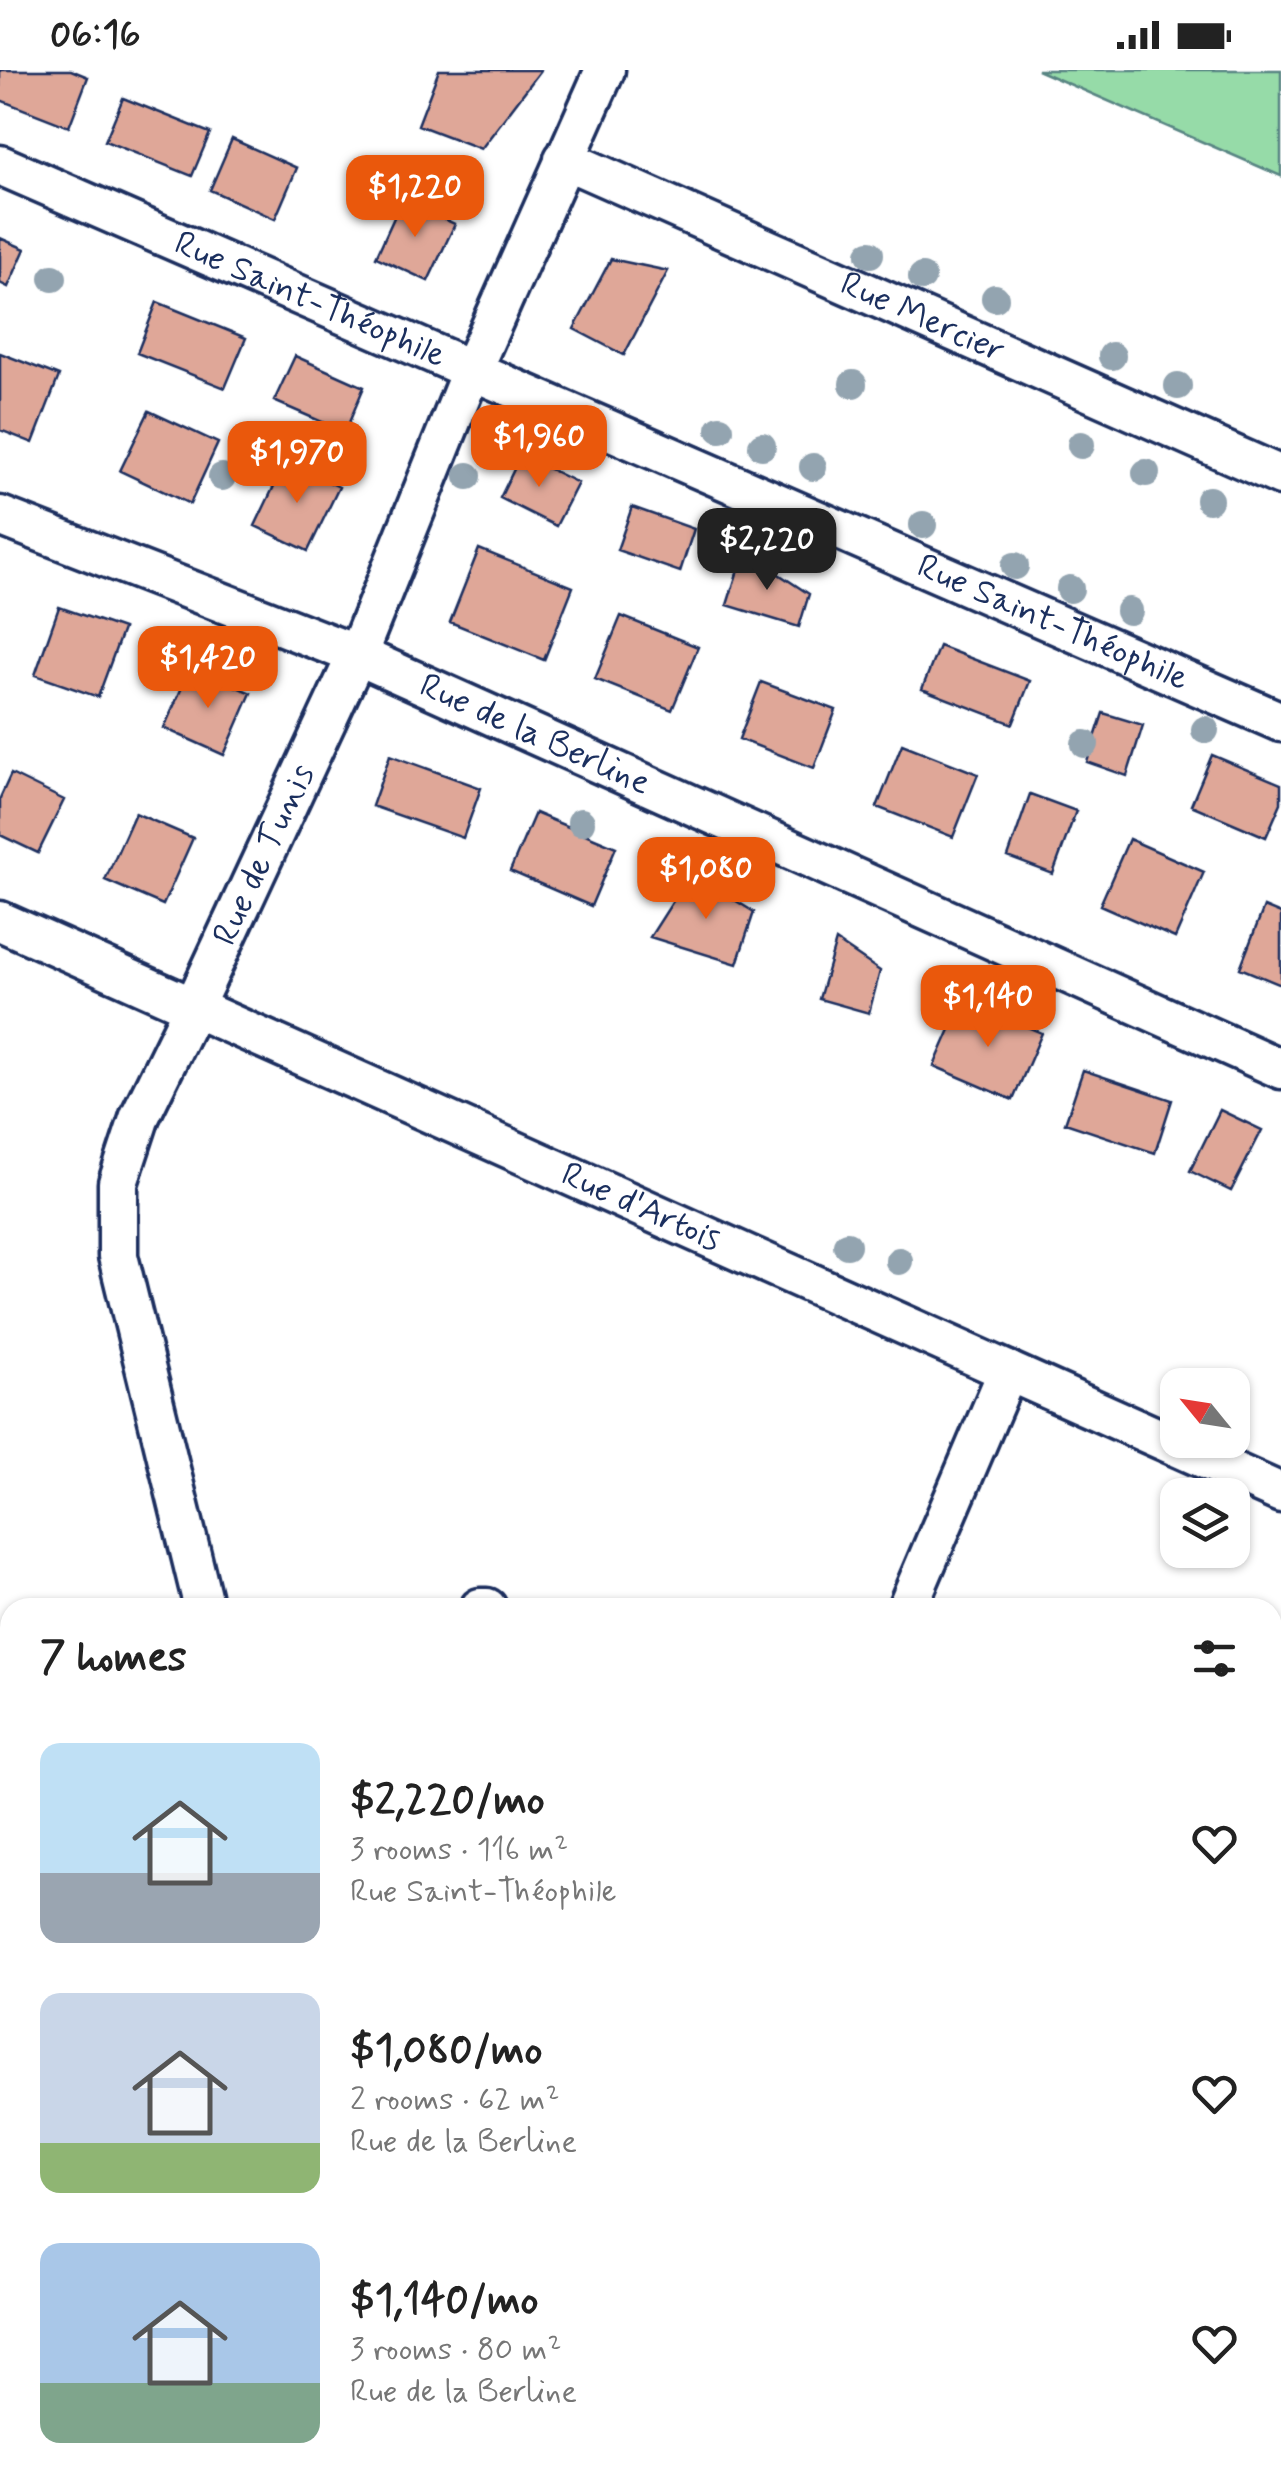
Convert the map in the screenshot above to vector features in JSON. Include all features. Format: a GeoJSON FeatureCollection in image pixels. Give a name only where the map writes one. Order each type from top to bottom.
{"type":"FeatureCollection","features":[{"type":"Feature","properties":{"kind":"street","name":"Rue de Tunis"},"geometry":{"type":"LineString","coordinates":[[202,1598],[118,1256],[118,1183],[140,1116],[358,654],[472,369],[605,70]]}},
{"type":"Feature","properties":{"kind":"street","name":"Rue Mercier"},"geometry":{"type":"LineString","coordinates":[[564,160],[1281,476]]}},
{"type":"Feature","properties":{"kind":"street","name":"Rue Saint-Théophile"},"geometry":{"type":"LineString","coordinates":[[0,165],[1281,722]]}},
{"type":"Feature","properties":{"kind":"street","name":"Rue de la Berline"},"geometry":{"type":"LineString","coordinates":[[0,516],[358,654],[1281,1069]]}},
{"type":"Feature","properties":{"kind":"street","name":"Rue d'Artois"},"geometry":{"type":"LineString","coordinates":[[0,921],[1281,1493]]}},
{"type":"Feature","properties":{"kind":"street"},"geometry":{"type":"LineString","coordinates":[[910,1598],[1008,1371]]}},
{"type":"Feature","properties":{"kind":"green space"},"geometry":{"type":"Polygon","coordinates":[[[1037,70],[1281,70],[1281,176],[1037,70]]]}},
{"type":"Feature","properties":{"kind":"building"},"geometry":{"type":"Polygon","coordinates":[[[0,70],[71,70],[88,77],[69,127],[0,100],[0,70]]]}},
{"type":"Feature","properties":{"kind":"building"},"geometry":{"type":"Polygon","coordinates":[[[439,70],[541,70],[481,149],[418,125],[439,70]]]}},
{"type":"Feature","properties":{"kind":"building"},"geometry":{"type":"Polygon","coordinates":[[[123,98],[210,133],[192,176],[105,141],[123,98]]]}},
{"type":"Feature","properties":{"kind":"building"},"geometry":{"type":"Polygon","coordinates":[[[232,139],[297,168],[275,219],[210,190],[232,139]]]}},
{"type":"Feature","properties":{"kind":"building"},"geometry":{"type":"Polygon","coordinates":[[[402,200],[455,224],[428,281],[376,257],[402,200]]]}},
{"type":"Feature","properties":{"kind":"building"},"geometry":{"type":"Polygon","coordinates":[[[0,238],[25,249],[8,287],[0,283],[0,238]]]}},
{"type":"Feature","properties":{"kind":"building"},"geometry":{"type":"Polygon","coordinates":[[[611,259],[668,271],[624,355],[574,329],[611,259]]]}},
{"type":"Feature","properties":{"kind":"building"},"geometry":{"type":"Polygon","coordinates":[[[157,302],[246,338],[225,388],[137,353],[157,302]]]}},
{"type":"Feature","properties":{"kind":"building"},"geometry":{"type":"Polygon","coordinates":[[[0,353],[59,376],[33,443],[0,430],[0,353]]]}},
{"type":"Feature","properties":{"kind":"building"},"geometry":{"type":"Polygon","coordinates":[[[295,356],[364,387],[345,432],[274,401],[295,356]]]}},
{"type":"Feature","properties":{"kind":"building"},"geometry":{"type":"Polygon","coordinates":[[[149,411],[218,443],[190,504],[120,471],[149,411]]]}},
{"type":"Feature","properties":{"kind":"building"},"geometry":{"type":"Polygon","coordinates":[[[521,455],[578,483],[556,526],[500,498],[521,455]]]}},
{"type":"Feature","properties":{"kind":"building"},"geometry":{"type":"Polygon","coordinates":[[[286,461],[339,487],[308,551],[255,526],[286,461]]]}},
{"type":"Feature","properties":{"kind":"building"},"geometry":{"type":"Polygon","coordinates":[[[632,507],[694,529],[680,572],[617,550],[632,507]]]}},
{"type":"Feature","properties":{"kind":"building"},"geometry":{"type":"Polygon","coordinates":[[[479,549],[573,587],[544,660],[450,622],[479,549]]]}},
{"type":"Feature","properties":{"kind":"building"},"geometry":{"type":"Polygon","coordinates":[[[744,551],[809,594],[799,627],[727,605],[744,551]]]}},
{"type":"Feature","properties":{"kind":"building"},"geometry":{"type":"Polygon","coordinates":[[[59,607],[123,629],[98,697],[35,675],[59,607]]]}},
{"type":"Feature","properties":{"kind":"building"},"geometry":{"type":"Polygon","coordinates":[[[621,616],[698,647],[672,710],[595,679],[621,616]]]}},
{"type":"Feature","properties":{"kind":"building"},"geometry":{"type":"Polygon","coordinates":[[[939,646],[1030,681],[1013,724],[922,689],[939,646]]]}},
{"type":"Feature","properties":{"kind":"building"},"geometry":{"type":"Polygon","coordinates":[[[191,667],[251,693],[224,755],[164,728],[191,667]]]}},
{"type":"Feature","properties":{"kind":"building"},"geometry":{"type":"Polygon","coordinates":[[[761,682],[836,710],[814,768],[739,739],[761,682]]]}},
{"type":"Feature","properties":{"kind":"building"},"geometry":{"type":"Polygon","coordinates":[[[1103,713],[1143,725],[1127,776],[1087,762],[1103,713]]]}},
{"type":"Feature","properties":{"kind":"building"},"geometry":{"type":"Polygon","coordinates":[[[902,744],[978,774],[953,837],[877,807],[902,744]]]}},
{"type":"Feature","properties":{"kind":"building"},"geometry":{"type":"Polygon","coordinates":[[[390,755],[481,788],[463,838],[372,806],[390,755]]]}},
{"type":"Feature","properties":{"kind":"building"},"geometry":{"type":"Polygon","coordinates":[[[1212,755],[1281,784],[1281,803],[1266,837],[1191,805],[1212,755]]]}},
{"type":"Feature","properties":{"kind":"building"},"geometry":{"type":"Polygon","coordinates":[[[11,774],[64,800],[38,853],[0,835],[0,798],[11,774]]]}},
{"type":"Feature","properties":{"kind":"building"},"geometry":{"type":"Polygon","coordinates":[[[1030,794],[1076,811],[1053,874],[1008,857],[1030,794]]]}},
{"type":"Feature","properties":{"kind":"building"},"geometry":{"type":"Polygon","coordinates":[[[135,813],[193,838],[163,905],[105,880],[135,813]]]}},
{"type":"Feature","properties":{"kind":"building"},"geometry":{"type":"Polygon","coordinates":[[[535,813],[616,847],[591,906],[510,871],[535,813]]]}},
{"type":"Feature","properties":{"kind":"building"},"geometry":{"type":"Polygon","coordinates":[[[1129,839],[1204,872],[1175,938],[1100,905],[1129,839]]]}},
{"type":"Feature","properties":{"kind":"building"},"geometry":{"type":"Polygon","coordinates":[[[691,873],[754,912],[737,964],[650,937],[691,873]]]}},
{"type":"Feature","properties":{"kind":"building"},"geometry":{"type":"Polygon","coordinates":[[[1264,907],[1281,914],[1281,985],[1240,968],[1264,907]]]}},
{"type":"Feature","properties":{"kind":"building"},"geometry":{"type":"Polygon","coordinates":[[[836,941],[880,971],[869,1013],[819,999],[836,941]]]}},
{"type":"Feature","properties":{"kind":"building"},"geometry":{"type":"Polygon","coordinates":[[[963,1000],[1042,1033],[1013,1100],[934,1066],[963,1000]]]}},
{"type":"Feature","properties":{"kind":"building"},"geometry":{"type":"Polygon","coordinates":[[[1083,1070],[1172,1100],[1155,1153],[1065,1123],[1083,1070]]]}},
{"type":"Feature","properties":{"kind":"building"},"geometry":{"type":"Polygon","coordinates":[[[1220,1110],[1262,1130],[1231,1191],[1190,1171],[1220,1110]]]}}]}
